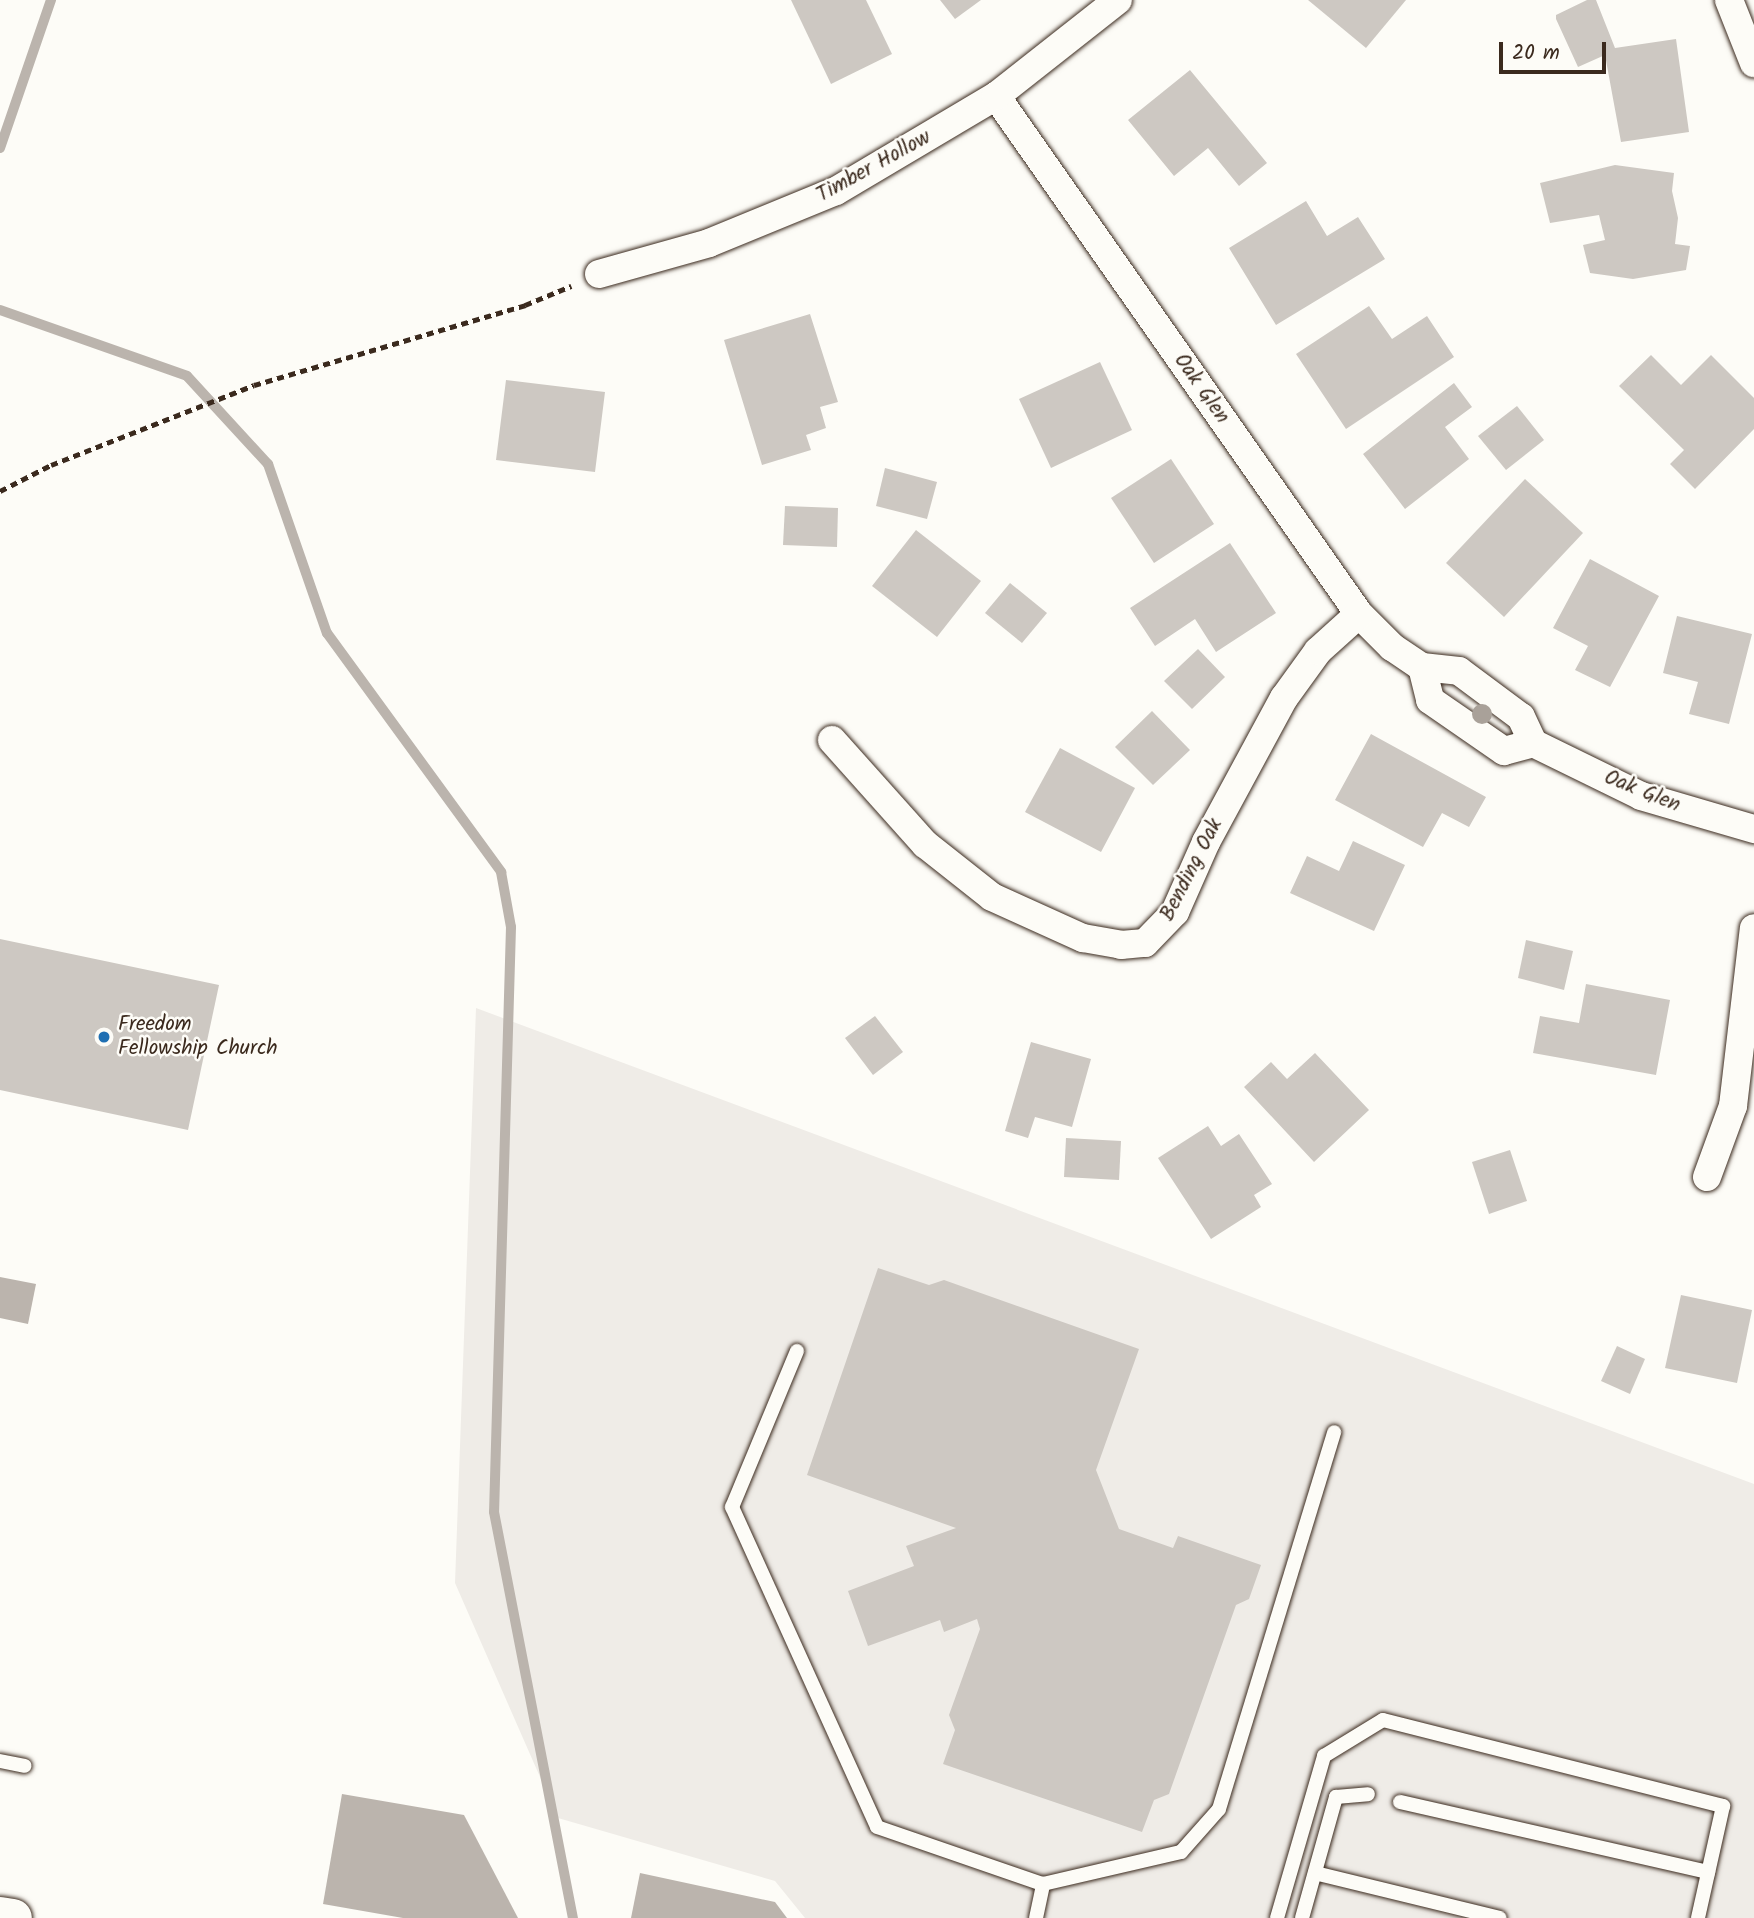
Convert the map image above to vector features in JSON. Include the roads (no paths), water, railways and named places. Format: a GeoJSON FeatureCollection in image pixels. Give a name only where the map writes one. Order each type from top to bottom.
{"type":"FeatureCollection","features":[{"type":"Feature","properties":{"kind":"main road"},"geometry":{"type":"LineString","coordinates":[[0,1916],[13,1918]]}},
{"type":"Feature","properties":{"kind":"street","name":"Timber Hollow"},"geometry":{"type":"LineString","coordinates":[[599,274],[698,247],[767,222],[869,172],[996,96],[1118,0]]}},
{"type":"Feature","properties":{"kind":"street"},"geometry":{"type":"LineString","coordinates":[[1729,0],[1754,63]]}},
{"type":"Feature","properties":{"kind":"street","name":"Oak Glen"},"geometry":{"type":"LineString","coordinates":[[996,96],[1359,614],[1392,647],[1422,667],[1459,671],[1521,717],[1534,743],[1641,796],[1754,829]]}},
{"type":"Feature","properties":{"kind":"street","name":"Bending Oak"},"geometry":{"type":"LineString","coordinates":[[832,740],[925,844],[992,897],[1092,941],[1121,946],[1146,943],[1175,912],[1206,842],[1283,698],[1318,652],[1359,614]]}},
{"type":"Feature","properties":{"kind":"street"},"geometry":{"type":"LineString","coordinates":[[1422,667],[1430,700],[1504,751],[1534,743]]}},
{"type":"Feature","properties":{"kind":"street"},"geometry":{"type":"LineString","coordinates":[[1707,1177],[1733,1106],[1754,928]]}},
{"type":"Feature","properties":{"kind":"lane"},"geometry":{"type":"LineString","coordinates":[[797,1351],[732,1507],[877,1827],[1043,1884],[1181,1852],[1219,1809],[1334,1432]]}},
{"type":"Feature","properties":{"kind":"lane"},"geometry":{"type":"LineString","coordinates":[[1277,1918],[1324,1756],[1383,1720],[1723,1806],[1698,1918]]}},
{"type":"Feature","properties":{"kind":"lane"},"geometry":{"type":"LineString","coordinates":[[0,1761],[25,1766]]}},
{"type":"Feature","properties":{"kind":"lane"},"geometry":{"type":"LineString","coordinates":[[1302,1918],[1336,1797],[1368,1794]]}},
{"type":"Feature","properties":{"kind":"lane"},"geometry":{"type":"LineString","coordinates":[[1399,1802],[1708,1872]]}},
{"type":"Feature","properties":{"kind":"lane"},"geometry":{"type":"LineString","coordinates":[[1315,1873],[1500,1918]]}},
{"type":"Feature","properties":{"kind":"lane"},"geometry":{"type":"LineString","coordinates":[[1036,1918],[1043,1884]]}},
{"type":"Feature","properties":{"kind":"waterway"},"geometry":{"type":"LineString","coordinates":[[0,148],[51,0]]}},
{"type":"Feature","properties":{"kind":"waterway"},"geometry":{"type":"LineString","coordinates":[[0,310],[187,376],[268,464],[327,633],[501,872],[511,927],[494,1512],[573,1918]]}},
{"type":"Feature","properties":{"kind":"place","name":"Freedom Fellowship Church"},"geometry":{"type":"Point","coordinates":[104,1037]}}]}
